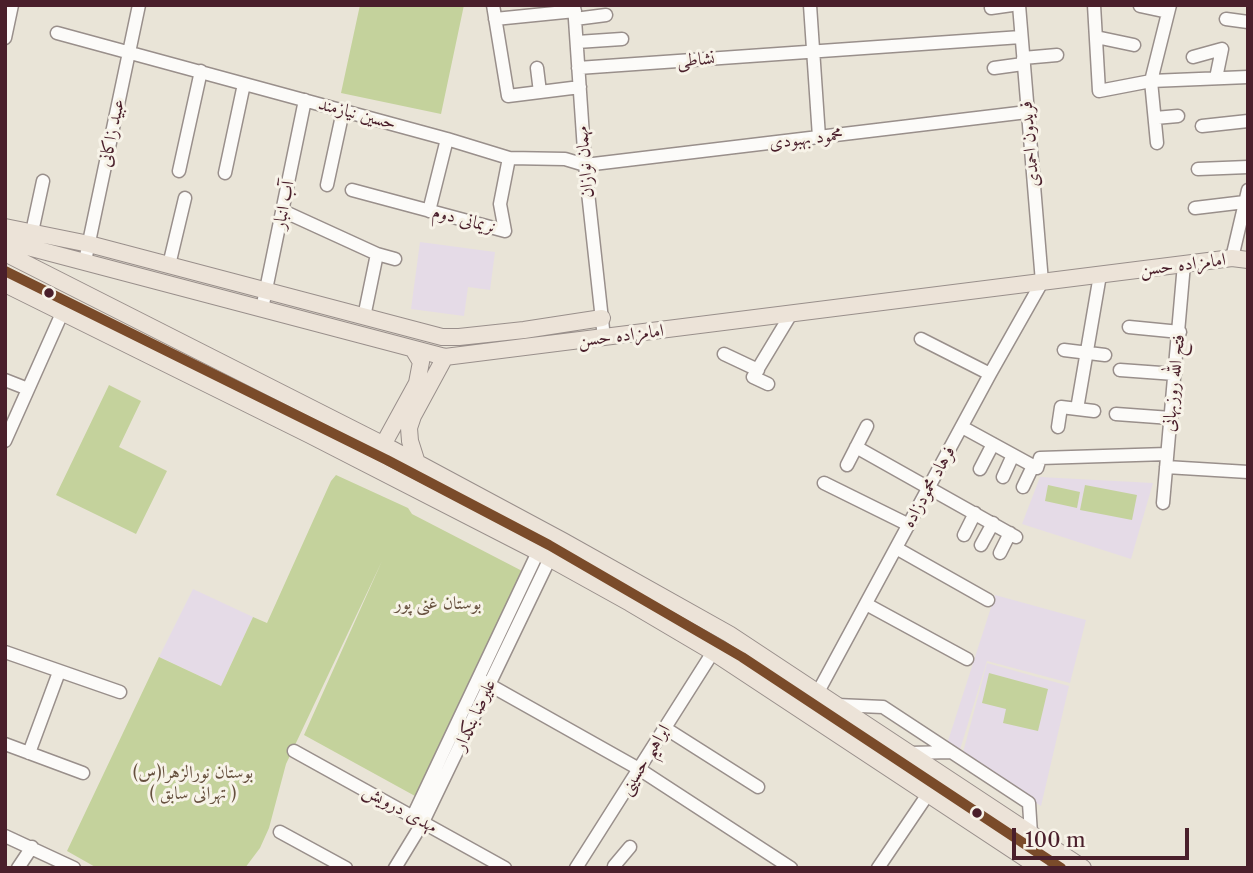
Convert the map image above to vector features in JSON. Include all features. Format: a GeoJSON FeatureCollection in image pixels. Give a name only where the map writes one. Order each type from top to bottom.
{"type":"FeatureCollection","features":[{"type":"Feature","properties":{"kind":"main road","name":"امامزاده حسن"},"geometry":{"type":"LineString","coordinates":[[5,227],[89,244],[442,337],[602,318]]}},
{"type":"Feature","properties":{"kind":"main road","name":"امامزاده حسن"},"geometry":{"type":"LineString","coordinates":[[5,241],[445,357],[1240,259]]}},
{"type":"Feature","properties":{"kind":"main road"},"geometry":{"type":"LineString","coordinates":[[5,253],[383,445],[729,634],[1083,868]]}},
{"type":"Feature","properties":{"kind":"main road"},"geometry":{"type":"LineString","coordinates":[[5,284],[63,310],[544,555],[713,652],[1040,868]]}},
{"type":"Feature","properties":{"kind":"main road"},"geometry":{"type":"LineString","coordinates":[[383,445],[421,373],[421,362],[414,349]]}},
{"type":"Feature","properties":{"kind":"main road"},"geometry":{"type":"LineString","coordinates":[[417,463],[410,442],[413,416],[445,357]]}},
{"type":"Feature","properties":{"kind":"street"},"geometry":{"type":"LineString","coordinates":[[5,38],[12,5]]}},
{"type":"Feature","properties":{"kind":"street"},"geometry":{"type":"LineString","coordinates":[[493,5],[508,96],[580,88]]}},
{"type":"Feature","properties":{"kind":"street"},"geometry":{"type":"LineString","coordinates":[[810,5],[819,137]]}},
{"type":"Feature","properties":{"kind":"street"},"geometry":{"type":"LineString","coordinates":[[991,8],[1012,5]]}},
{"type":"Feature","properties":{"kind":"street","name":"فریدون احمدی"},"geometry":{"type":"LineString","coordinates":[[1019,5],[1042,282]]}},
{"type":"Feature","properties":{"kind":"street"},"geometry":{"type":"LineString","coordinates":[[1094,5],[1099,91],[1151,81],[1248,77]]}},
{"type":"Feature","properties":{"kind":"street","name":"عبید زاکانی"},"geometry":{"type":"LineString","coordinates":[[85,261],[137,6]]}},
{"type":"Feature","properties":{"kind":"street"},"geometry":{"type":"LineString","coordinates":[[1140,6],[1169,9],[1151,81],[1157,143]]}},
{"type":"Feature","properties":{"kind":"street"},"geometry":{"type":"LineString","coordinates":[[495,19],[575,12],[606,15]]}},
{"type":"Feature","properties":{"kind":"street","name":"مهمان نوازان"},"geometry":{"type":"LineString","coordinates":[[575,12],[585,165],[604,338]]}},
{"type":"Feature","properties":{"kind":"street"},"geometry":{"type":"LineString","coordinates":[[1226,19],[1248,22]]}},
{"type":"Feature","properties":{"kind":"street","name":"حسین نیازمند"},"geometry":{"type":"LineString","coordinates":[[57,33],[447,139],[509,159],[565,159],[585,165]]}},
{"type":"Feature","properties":{"kind":"street","name":"نشاطی"},"geometry":{"type":"LineString","coordinates":[[578,68],[1021,37]]}},
{"type":"Feature","properties":{"kind":"street"},"geometry":{"type":"LineString","coordinates":[[1096,37],[1134,45]]}},
{"type":"Feature","properties":{"kind":"street"},"geometry":{"type":"LineString","coordinates":[[577,42],[622,39]]}},
{"type":"Feature","properties":{"kind":"street"},"geometry":{"type":"LineString","coordinates":[[1193,57],[1222,49],[1216,78]]}},
{"type":"Feature","properties":{"kind":"street"},"geometry":{"type":"LineString","coordinates":[[994,68],[1057,55]]}},
{"type":"Feature","properties":{"kind":"street"},"geometry":{"type":"LineString","coordinates":[[537,68],[540,92]]}},
{"type":"Feature","properties":{"kind":"street"},"geometry":{"type":"LineString","coordinates":[[179,171],[201,71]]}},
{"type":"Feature","properties":{"kind":"street"},"geometry":{"type":"LineString","coordinates":[[225,173],[244,84]]}},
{"type":"Feature","properties":{"kind":"street","name":"آب انبار"},"geometry":{"type":"LineString","coordinates":[[262,309],[305,100]]}},
{"type":"Feature","properties":{"kind":"street"},"geometry":{"type":"LineString","coordinates":[[327,185],[343,111]]}},
{"type":"Feature","properties":{"kind":"street","name":"محمود بهبودی"},"geometry":{"type":"LineString","coordinates":[[585,165],[1027,112]]}},
{"type":"Feature","properties":{"kind":"street"},"geometry":{"type":"LineString","coordinates":[[1155,118],[1178,116]]}},
{"type":"Feature","properties":{"kind":"street"},"geometry":{"type":"LineString","coordinates":[[1202,126],[1248,121]]}},
{"type":"Feature","properties":{"kind":"street"},"geometry":{"type":"LineString","coordinates":[[429,211],[447,139]]}},
{"type":"Feature","properties":{"kind":"street","name":"نریمانی دوم"},"geometry":{"type":"LineString","coordinates":[[352,190],[505,231],[500,204],[509,159]]}},
{"type":"Feature","properties":{"kind":"street"},"geometry":{"type":"LineString","coordinates":[[1198,169],[1248,167]]}},
{"type":"Feature","properties":{"kind":"street"},"geometry":{"type":"LineString","coordinates":[[32,232],[43,181]]}},
{"type":"Feature","properties":{"kind":"street"},"geometry":{"type":"LineString","coordinates":[[1195,208],[1246,196],[1240,259]]}},
{"type":"Feature","properties":{"kind":"street"},"geometry":{"type":"LineString","coordinates":[[169,265],[185,198]]}},
{"type":"Feature","properties":{"kind":"street"},"geometry":{"type":"LineString","coordinates":[[283,211],[377,254],[395,259]]}},
{"type":"Feature","properties":{"kind":"street"},"geometry":{"type":"LineString","coordinates":[[364,317],[377,254]]}},
{"type":"Feature","properties":{"kind":"street","name":"فتح الله روزبهانی"},"geometry":{"type":"LineString","coordinates":[[1163,503],[1184,264]]}},
{"type":"Feature","properties":{"kind":"street"},"geometry":{"type":"LineString","coordinates":[[1077,409],[1100,275]]}},
{"type":"Feature","properties":{"kind":"street","name":"فرهاد محمودزاده"},"geometry":{"type":"LineString","coordinates":[[818,692],[1042,282]]}},
{"type":"Feature","properties":{"kind":"street"},"geometry":{"type":"LineString","coordinates":[[5,441],[63,310]]}},
{"type":"Feature","properties":{"kind":"street"},"geometry":{"type":"LineString","coordinates":[[768,384],[753,377],[791,314]]}},
{"type":"Feature","properties":{"kind":"street"},"geometry":{"type":"LineString","coordinates":[[1129,327],[1180,332]]}},
{"type":"Feature","properties":{"kind":"street"},"geometry":{"type":"LineString","coordinates":[[921,339],[990,374]]}},
{"type":"Feature","properties":{"kind":"street"},"geometry":{"type":"LineString","coordinates":[[1064,350],[1105,355]]}},
{"type":"Feature","properties":{"kind":"street"},"geometry":{"type":"LineString","coordinates":[[724,354],[758,370]]}},
{"type":"Feature","properties":{"kind":"street"},"geometry":{"type":"LineString","coordinates":[[1120,370],[1175,374]]}},
{"type":"Feature","properties":{"kind":"street"},"geometry":{"type":"LineString","coordinates":[[5,380],[28,389]]}},
{"type":"Feature","properties":{"kind":"street"},"geometry":{"type":"LineString","coordinates":[[1058,427],[1061,407],[1094,411]]}},
{"type":"Feature","properties":{"kind":"street"},"geometry":{"type":"LineString","coordinates":[[1116,414],[1171,418]]}},
{"type":"Feature","properties":{"kind":"street"},"geometry":{"type":"LineString","coordinates":[[847,465],[867,426]]}},
{"type":"Feature","properties":{"kind":"street"},"geometry":{"type":"LineString","coordinates":[[962,427],[1035,467]]}},
{"type":"Feature","properties":{"kind":"street"},"geometry":{"type":"LineString","coordinates":[[980,469],[993,444]]}},
{"type":"Feature","properties":{"kind":"street"},"geometry":{"type":"LineString","coordinates":[[856,447],[1013,535],[1000,553]]}},
{"type":"Feature","properties":{"kind":"street"},"geometry":{"type":"LineString","coordinates":[[1003,477],[1013,455]]}},
{"type":"Feature","properties":{"kind":"street"},"geometry":{"type":"LineString","coordinates":[[1023,487],[1040,458],[1166,461],[1248,472]]}},
{"type":"Feature","properties":{"kind":"street"},"geometry":{"type":"LineString","coordinates":[[824,483],[909,525]]}},
{"type":"Feature","properties":{"kind":"street"},"geometry":{"type":"LineString","coordinates":[[964,535],[975,513]]}},
{"type":"Feature","properties":{"kind":"street"},"geometry":{"type":"LineString","coordinates":[[981,545],[993,523]]}},
{"type":"Feature","properties":{"kind":"street"},"geometry":{"type":"LineString","coordinates":[[896,548],[988,600]]}},
{"type":"Feature","properties":{"kind":"street","name":"علیرضا بنکدار"},"geometry":{"type":"LineString","coordinates":[[395,868],[544,555]]}},
{"type":"Feature","properties":{"kind":"street"},"geometry":{"type":"LineString","coordinates":[[866,604],[967,659]]}},
{"type":"Feature","properties":{"kind":"street"},"geometry":{"type":"LineString","coordinates":[[5,652],[121,692]]}},
{"type":"Feature","properties":{"kind":"street","name":"ابراهیم حسینی"},"geometry":{"type":"LineString","coordinates":[[576,868],[713,652]]}},
{"type":"Feature","properties":{"kind":"street"},"geometry":{"type":"LineString","coordinates":[[29,753],[59,672]]}},
{"type":"Feature","properties":{"kind":"street"},"geometry":{"type":"LineString","coordinates":[[484,682],[639,769],[791,868]]}},
{"type":"Feature","properties":{"kind":"street"},"geometry":{"type":"LineString","coordinates":[[838,705],[883,708],[1029,803],[1031,834]]}},
{"type":"Feature","properties":{"kind":"street"},"geometry":{"type":"LineString","coordinates":[[665,728],[758,787]]}},
{"type":"Feature","properties":{"kind":"street"},"geometry":{"type":"LineString","coordinates":[[5,744],[83,773]]}},
{"type":"Feature","properties":{"kind":"street","name":"مهدی درویش"},"geometry":{"type":"LineString","coordinates":[[295,751],[505,868]]}},
{"type":"Feature","properties":{"kind":"street"},"geometry":{"type":"LineString","coordinates":[[910,753],[951,752]]}},
{"type":"Feature","properties":{"kind":"street"},"geometry":{"type":"LineString","coordinates":[[878,868],[928,794]]}},
{"type":"Feature","properties":{"kind":"street"},"geometry":{"type":"LineString","coordinates":[[281,832],[346,868]]}},
{"type":"Feature","properties":{"kind":"street"},"geometry":{"type":"LineString","coordinates":[[5,836],[32,847],[59,864],[74,868]]}},
{"type":"Feature","properties":{"kind":"street"},"geometry":{"type":"LineString","coordinates":[[18,868],[32,847]]}},
{"type":"Feature","properties":{"kind":"street"},"geometry":{"type":"LineString","coordinates":[[614,866],[630,847]]}},
{"type":"Feature","properties":{"kind":"shaded area"},"geometry":{"type":"Polygon","coordinates":[[[420,242],[495,252],[490,290],[468,287],[464,316],[411,309],[420,242]]]}},
{"type":"Feature","properties":{"kind":"shaded area"},"geometry":{"type":"Polygon","coordinates":[[[1040,477],[1153,483],[1131,559],[1022,524],[1040,477]]]}},
{"type":"Feature","properties":{"kind":"shaded area"},"geometry":{"type":"Polygon","coordinates":[[[193,589],[253,617],[221,686],[159,657],[193,589]]]}},
{"type":"Feature","properties":{"kind":"shaded area"},"geometry":{"type":"Polygon","coordinates":[[[995,595],[1086,620],[1070,683],[987,661],[959,753],[947,744],[995,595]]]}},
{"type":"Feature","properties":{"kind":"shaded area"},"geometry":{"type":"Polygon","coordinates":[[[987,663],[1069,686],[1041,806],[962,756],[987,663]]]}},
{"type":"Feature","properties":{"kind":"green space"},"geometry":{"type":"Polygon","coordinates":[[[360,5],[464,5],[441,114],[341,93],[360,5]]]}},
{"type":"Feature","properties":{"kind":"green space"},"geometry":{"type":"Polygon","coordinates":[[[109,385],[141,401],[119,447],[167,471],[136,534],[56,495],[109,385]]]}},
{"type":"Feature","properties":{"kind":"green space","name":"بوستان نورالزهرا(س) ( تهرانی سابق )"},"geometry":{"type":"Polygon","coordinates":[[[336,475],[408,508],[412,514],[528,574],[415,796],[304,735],[382,561],[286,764],[269,828],[260,848],[245,868],[97,868],[67,851],[159,657],[221,686],[253,617],[267,623],[336,475]]]}},
{"type":"Feature","properties":{"kind":"green space"},"geometry":{"type":"Polygon","coordinates":[[[1048,485],[1080,492],[1077,508],[1045,501],[1048,485]]]}},
{"type":"Feature","properties":{"kind":"green space"},"geometry":{"type":"Polygon","coordinates":[[[1085,485],[1137,495],[1132,520],[1080,510],[1085,485]]]}},
{"type":"Feature","properties":{"kind":"green space"},"geometry":{"type":"Polygon","coordinates":[[[989,673],[1048,689],[1038,731],[1003,723],[1006,709],[982,703],[989,673]]]}},
{"type":"Feature","properties":{"kind":"transit line"},"geometry":{"type":"LineString","coordinates":[[5,271],[387,460],[549,545],[742,657],[1061,868]]}},
{"type":"Feature","properties":{"kind":"park label","name":"بوستان غنی پور"},"geometry":{"type":"Point","coordinates":[438,604]}}]}
